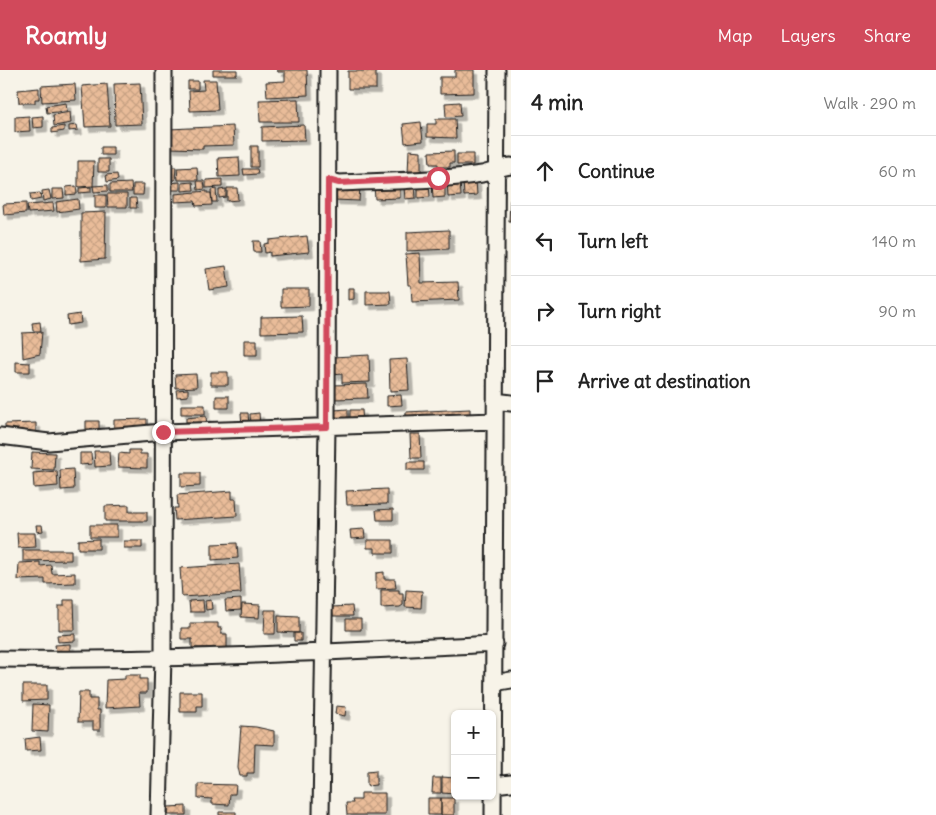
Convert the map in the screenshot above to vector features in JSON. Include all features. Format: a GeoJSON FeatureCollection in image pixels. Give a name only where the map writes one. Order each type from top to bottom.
{"type":"FeatureCollection","features":[{"type":"Feature","properties":{"kind":"street"},"geometry":{"type":"LineString","coordinates":[[159,815],[163,656],[164,70]]}},
{"type":"Feature","properties":{"kind":"street"},"geometry":{"type":"LineString","coordinates":[[321,815],[327,427],[328,70]]}},
{"type":"Feature","properties":{"kind":"street"},"geometry":{"type":"LineString","coordinates":[[494,755],[495,401],[504,167],[497,70]]}},
{"type":"Feature","properties":{"kind":"street"},"geometry":{"type":"LineString","coordinates":[[328,180],[339,183],[438,178],[484,174],[504,167]]}},
{"type":"Feature","properties":{"kind":"street"},"geometry":{"type":"LineString","coordinates":[[495,401],[511,403]]}},
{"type":"Feature","properties":{"kind":"street"},"geometry":{"type":"LineString","coordinates":[[0,436],[49,442],[163,432],[495,421]]}},
{"type":"Feature","properties":{"kind":"street"},"geometry":{"type":"LineString","coordinates":[[0,659],[70,660],[324,652],[494,644]]}},
{"type":"Feature","properties":{"kind":"street"},"geometry":{"type":"LineString","coordinates":[[494,683],[511,680]]}},
{"type":"Feature","properties":{"kind":"street"},"geometry":{"type":"LineString","coordinates":[[496,785],[511,783]]}},
{"type":"Feature","properties":{"kind":"street"},"geometry":{"type":"LineString","coordinates":[[493,815],[494,800]]}},
{"type":"Feature","properties":{"kind":"building"},"geometry":{"type":"Polygon","coordinates":[[[213,70],[237,70],[237,75],[213,75],[213,70]]]}},
{"type":"Feature","properties":{"kind":"building"},"geometry":{"type":"Polygon","coordinates":[[[277,70],[307,70],[308,95],[267,97],[266,82],[285,81],[285,72],[278,72],[277,70]]]}},
{"type":"Feature","properties":{"kind":"building"},"geometry":{"type":"Polygon","coordinates":[[[455,70],[474,70],[474,93],[440,94],[440,77],[455,77],[455,70]]]}},
{"type":"Feature","properties":{"kind":"building"},"geometry":{"type":"Polygon","coordinates":[[[348,71],[376,71],[376,89],[348,89],[348,71]]]}},
{"type":"Feature","properties":{"kind":"building"},"geometry":{"type":"Polygon","coordinates":[[[203,80],[216,80],[218,110],[190,111],[189,91],[204,90],[203,80]]]}},
{"type":"Feature","properties":{"kind":"building"},"geometry":{"type":"Polygon","coordinates":[[[188,81],[198,81],[198,89],[188,89],[188,81]]]}},
{"type":"Feature","properties":{"kind":"building"},"geometry":{"type":"Polygon","coordinates":[[[140,83],[142,124],[115,125],[114,84],[140,83]]]}},
{"type":"Feature","properties":{"kind":"building"},"geometry":{"type":"Polygon","coordinates":[[[75,84],[76,100],[42,102],[41,86],[75,84]]]}},
{"type":"Feature","properties":{"kind":"building"},"geometry":{"type":"Polygon","coordinates":[[[107,84],[110,126],[85,127],[82,86],[107,84]]]}},
{"type":"Feature","properties":{"kind":"building"},"geometry":{"type":"Polygon","coordinates":[[[39,88],[39,99],[35,99],[35,103],[19,103],[18,90],[39,88]]]}},
{"type":"Feature","properties":{"kind":"building"},"geometry":{"type":"Polygon","coordinates":[[[298,99],[299,122],[260,122],[259,100],[298,99]]]}},
{"type":"Feature","properties":{"kind":"building"},"geometry":{"type":"Polygon","coordinates":[[[460,102],[461,116],[446,117],[445,103],[460,102]]]}},
{"type":"Feature","properties":{"kind":"building"},"geometry":{"type":"Polygon","coordinates":[[[66,103],[67,111],[47,113],[46,106],[66,103]]]}},
{"type":"Feature","properties":{"kind":"building"},"geometry":{"type":"Polygon","coordinates":[[[70,112],[71,123],[54,126],[53,115],[70,112]]]}},
{"type":"Feature","properties":{"kind":"building"},"geometry":{"type":"Polygon","coordinates":[[[29,116],[30,131],[15,132],[15,117],[29,116]]]}},
{"type":"Feature","properties":{"kind":"building"},"geometry":{"type":"Polygon","coordinates":[[[43,116],[43,127],[33,128],[32,117],[43,116]]]}},
{"type":"Feature","properties":{"kind":"building"},"geometry":{"type":"Polygon","coordinates":[[[436,119],[455,119],[456,138],[427,137],[427,124],[436,124],[436,119]]]}},
{"type":"Feature","properties":{"kind":"building"},"geometry":{"type":"Polygon","coordinates":[[[421,122],[423,141],[405,143],[403,124],[421,122]]]}},
{"type":"Feature","properties":{"kind":"building"},"geometry":{"type":"Polygon","coordinates":[[[77,125],[78,130],[69,131],[69,126],[77,125]]]}},
{"type":"Feature","properties":{"kind":"building"},"geometry":{"type":"Polygon","coordinates":[[[304,125],[305,140],[262,141],[262,127],[304,125]]]}},
{"type":"Feature","properties":{"kind":"building"},"geometry":{"type":"Polygon","coordinates":[[[64,126],[64,131],[52,133],[52,128],[64,126]]]}},
{"type":"Feature","properties":{"kind":"building"},"geometry":{"type":"Polygon","coordinates":[[[233,126],[234,145],[203,146],[203,149],[170,148],[169,129],[233,126]]]}},
{"type":"Feature","properties":{"kind":"building"},"geometry":{"type":"Polygon","coordinates":[[[251,146],[258,146],[258,167],[251,167],[251,146]]]}},
{"type":"Feature","properties":{"kind":"building"},"geometry":{"type":"Polygon","coordinates":[[[101,147],[113,147],[113,155],[101,155],[101,147]]]}},
{"type":"Feature","properties":{"kind":"building"},"geometry":{"type":"Polygon","coordinates":[[[409,150],[421,151],[421,174],[408,174],[409,150]]]}},
{"type":"Feature","properties":{"kind":"building"},"geometry":{"type":"Polygon","coordinates":[[[454,151],[454,163],[450,163],[450,167],[438,167],[438,164],[430,164],[429,152],[454,151]]]}},
{"type":"Feature","properties":{"kind":"building"},"geometry":{"type":"Polygon","coordinates":[[[457,154],[473,154],[473,165],[457,165],[457,154]]]}},
{"type":"Feature","properties":{"kind":"building"},"geometry":{"type":"Polygon","coordinates":[[[239,157],[240,176],[219,177],[218,158],[239,157]]]}},
{"type":"Feature","properties":{"kind":"building"},"geometry":{"type":"Polygon","coordinates":[[[98,159],[109,159],[109,172],[98,172],[98,159]]]}},
{"type":"Feature","properties":{"kind":"building"},"geometry":{"type":"Polygon","coordinates":[[[78,161],[94,161],[93,186],[78,187],[78,161]]]}},
{"type":"Feature","properties":{"kind":"building"},"geometry":{"type":"Polygon","coordinates":[[[171,167],[176,167],[175,180],[171,180],[171,167]]]}},
{"type":"Feature","properties":{"kind":"building"},"geometry":{"type":"Polygon","coordinates":[[[197,167],[198,180],[178,180],[177,168],[197,167]]]}},
{"type":"Feature","properties":{"kind":"building"},"geometry":{"type":"Polygon","coordinates":[[[243,169],[257,169],[258,174],[244,175],[243,169]]]}},
{"type":"Feature","properties":{"kind":"building"},"geometry":{"type":"Polygon","coordinates":[[[117,174],[118,180],[107,182],[106,175],[117,174]]]}},
{"type":"Feature","properties":{"kind":"building"},"geometry":{"type":"Polygon","coordinates":[[[222,179],[222,187],[206,188],[206,180],[222,179]]]}},
{"type":"Feature","properties":{"kind":"building"},"geometry":{"type":"Polygon","coordinates":[[[476,180],[477,195],[464,196],[463,181],[476,180]]]}},
{"type":"Feature","properties":{"kind":"building"},"geometry":{"type":"Polygon","coordinates":[[[197,181],[204,181],[205,189],[198,190],[197,181]]]}},
{"type":"Feature","properties":{"kind":"building"},"geometry":{"type":"Polygon","coordinates":[[[447,181],[460,181],[461,196],[448,197],[447,181]]]}},
{"type":"Feature","properties":{"kind":"building"},"geometry":{"type":"Polygon","coordinates":[[[180,182],[180,190],[170,190],[170,183],[180,182]]]}},
{"type":"Feature","properties":{"kind":"building"},"geometry":{"type":"Polygon","coordinates":[[[193,182],[194,190],[182,191],[182,183],[193,182]]]}},
{"type":"Feature","properties":{"kind":"building"},"geometry":{"type":"Polygon","coordinates":[[[445,182],[445,197],[433,198],[432,183],[445,182]]]}},
{"type":"Feature","properties":{"kind":"building"},"geometry":{"type":"Polygon","coordinates":[[[131,183],[132,192],[110,192],[110,184],[131,183]]]}},
{"type":"Feature","properties":{"kind":"building"},"geometry":{"type":"Polygon","coordinates":[[[133,184],[144,184],[143,195],[133,195],[133,184]]]}},
{"type":"Feature","properties":{"kind":"building"},"geometry":{"type":"Polygon","coordinates":[[[400,184],[400,198],[375,199],[374,186],[400,184]]]}},
{"type":"Feature","properties":{"kind":"building"},"geometry":{"type":"Polygon","coordinates":[[[108,185],[108,191],[94,192],[93,186],[108,185]]]}},
{"type":"Feature","properties":{"kind":"building"},"geometry":{"type":"Polygon","coordinates":[[[334,185],[360,186],[359,201],[334,200],[334,185]]]}},
{"type":"Feature","properties":{"kind":"building"},"geometry":{"type":"Polygon","coordinates":[[[418,185],[429,185],[430,197],[418,198],[418,185]]]}},
{"type":"Feature","properties":{"kind":"building"},"geometry":{"type":"Polygon","coordinates":[[[76,186],[77,194],[66,195],[66,187],[76,186]]]}},
{"type":"Feature","properties":{"kind":"building"},"geometry":{"type":"Polygon","coordinates":[[[415,186],[416,198],[405,199],[404,187],[415,186]]]}},
{"type":"Feature","properties":{"kind":"building"},"geometry":{"type":"Polygon","coordinates":[[[91,187],[91,192],[79,193],[79,188],[91,187]]]}},
{"type":"Feature","properties":{"kind":"building"},"geometry":{"type":"Polygon","coordinates":[[[227,188],[237,188],[238,200],[227,201],[227,188]]]}},
{"type":"Feature","properties":{"kind":"building"},"geometry":{"type":"Polygon","coordinates":[[[52,189],[63,189],[64,198],[52,199],[52,189]]]}},
{"type":"Feature","properties":{"kind":"building"},"geometry":{"type":"Polygon","coordinates":[[[216,189],[217,202],[212,202],[211,190],[216,189]]]}},
{"type":"Feature","properties":{"kind":"building"},"geometry":{"type":"Polygon","coordinates":[[[226,189],[226,197],[219,198],[219,190],[226,189]]]}},
{"type":"Feature","properties":{"kind":"building"},"geometry":{"type":"Polygon","coordinates":[[[49,190],[51,199],[43,201],[42,191],[49,190]]]}},
{"type":"Feature","properties":{"kind":"building"},"geometry":{"type":"Polygon","coordinates":[[[207,191],[207,193],[211,193],[212,205],[196,206],[195,201],[175,202],[175,194],[207,191]]]}},
{"type":"Feature","properties":{"kind":"building"},"geometry":{"type":"Polygon","coordinates":[[[40,193],[41,199],[31,201],[30,194],[40,193]]]}},
{"type":"Feature","properties":{"kind":"building"},"geometry":{"type":"Polygon","coordinates":[[[107,194],[127,194],[127,207],[108,207],[107,194]]]}},
{"type":"Feature","properties":{"kind":"building"},"geometry":{"type":"Polygon","coordinates":[[[95,195],[106,195],[106,208],[95,208],[95,195]]]}},
{"type":"Feature","properties":{"kind":"building"},"geometry":{"type":"Polygon","coordinates":[[[130,198],[136,198],[137,208],[130,208],[130,198]]]}},
{"type":"Feature","properties":{"kind":"building"},"geometry":{"type":"Polygon","coordinates":[[[78,199],[79,209],[57,212],[56,202],[78,199]]]}},
{"type":"Feature","properties":{"kind":"building"},"geometry":{"type":"Polygon","coordinates":[[[510,200],[511,221],[509,221],[510,200]]]}},
{"type":"Feature","properties":{"kind":"building"},"geometry":{"type":"Polygon","coordinates":[[[26,203],[26,213],[4,215],[3,204],[26,203]]]}},
{"type":"Feature","properties":{"kind":"building"},"geometry":{"type":"Polygon","coordinates":[[[53,203],[54,211],[28,213],[27,205],[53,203]]]}},
{"type":"Feature","properties":{"kind":"building"},"geometry":{"type":"Polygon","coordinates":[[[106,212],[105,259],[81,261],[81,213],[106,212]]]}},
{"type":"Feature","properties":{"kind":"building"},"geometry":{"type":"Polygon","coordinates":[[[449,230],[449,249],[407,251],[407,232],[449,230]]]}},
{"type":"Feature","properties":{"kind":"building"},"geometry":{"type":"Polygon","coordinates":[[[307,236],[309,252],[270,256],[270,252],[265,253],[264,244],[269,243],[269,240],[307,236]]]}},
{"type":"Feature","properties":{"kind":"building"},"geometry":{"type":"Polygon","coordinates":[[[253,241],[260,241],[261,252],[254,252],[253,241]]]}},
{"type":"Feature","properties":{"kind":"building"},"geometry":{"type":"Polygon","coordinates":[[[420,253],[421,283],[458,282],[459,300],[412,302],[411,285],[408,285],[406,254],[420,253]]]}},
{"type":"Feature","properties":{"kind":"building"},"geometry":{"type":"Polygon","coordinates":[[[226,266],[229,287],[209,290],[206,269],[226,266]]]}},
{"type":"Feature","properties":{"kind":"building"},"geometry":{"type":"Polygon","coordinates":[[[348,288],[354,288],[354,299],[348,300],[348,288]]]}},
{"type":"Feature","properties":{"kind":"building"},"geometry":{"type":"Polygon","coordinates":[[[281,289],[309,289],[309,306],[281,307],[281,289]]]}},
{"type":"Feature","properties":{"kind":"building"},"geometry":{"type":"Polygon","coordinates":[[[366,291],[390,291],[391,304],[366,305],[366,291]]]}},
{"type":"Feature","properties":{"kind":"building"},"geometry":{"type":"Polygon","coordinates":[[[80,314],[81,323],[68,325],[67,316],[80,314]]]}},
{"type":"Feature","properties":{"kind":"building"},"geometry":{"type":"Polygon","coordinates":[[[302,316],[303,332],[261,333],[261,317],[302,316]]]}},
{"type":"Feature","properties":{"kind":"building"},"geometry":{"type":"Polygon","coordinates":[[[40,322],[41,331],[33,331],[32,323],[40,322]]]}},
{"type":"Feature","properties":{"kind":"building"},"geometry":{"type":"Polygon","coordinates":[[[42,332],[40,354],[23,358],[22,333],[42,332]]]}},
{"type":"Feature","properties":{"kind":"building"},"geometry":{"type":"Polygon","coordinates":[[[244,340],[257,340],[257,355],[244,355],[244,340]]]}},
{"type":"Feature","properties":{"kind":"building"},"geometry":{"type":"Polygon","coordinates":[[[369,355],[370,382],[342,383],[342,374],[333,375],[333,357],[369,355]]]}},
{"type":"Feature","properties":{"kind":"building"},"geometry":{"type":"Polygon","coordinates":[[[407,359],[409,390],[390,391],[389,360],[407,359]]]}},
{"type":"Feature","properties":{"kind":"building"},"geometry":{"type":"Polygon","coordinates":[[[16,362],[30,363],[30,372],[16,372],[16,362]]]}},
{"type":"Feature","properties":{"kind":"building"},"geometry":{"type":"Polygon","coordinates":[[[211,372],[228,372],[228,385],[211,385],[211,372]]]}},
{"type":"Feature","properties":{"kind":"building"},"geometry":{"type":"Polygon","coordinates":[[[196,374],[197,387],[176,388],[175,375],[196,374]]]}},
{"type":"Feature","properties":{"kind":"building"},"geometry":{"type":"Polygon","coordinates":[[[367,384],[368,398],[334,399],[333,385],[367,384]]]}},
{"type":"Feature","properties":{"kind":"building"},"geometry":{"type":"Polygon","coordinates":[[[188,389],[188,396],[177,397],[176,390],[188,389]]]}},
{"type":"Feature","properties":{"kind":"building"},"geometry":{"type":"Polygon","coordinates":[[[401,395],[402,405],[387,406],[387,396],[401,395]]]}},
{"type":"Feature","properties":{"kind":"building"},"geometry":{"type":"Polygon","coordinates":[[[216,396],[229,396],[229,408],[216,408],[216,396]]]}},
{"type":"Feature","properties":{"kind":"building"},"geometry":{"type":"Polygon","coordinates":[[[181,405],[205,405],[205,414],[181,414],[181,405]]]}},
{"type":"Feature","properties":{"kind":"building"},"geometry":{"type":"Polygon","coordinates":[[[348,409],[348,423],[334,424],[334,410],[348,409]]]}},
{"type":"Feature","properties":{"kind":"building"},"geometry":{"type":"Polygon","coordinates":[[[470,409],[470,418],[406,421],[406,412],[470,409]]]}},
{"type":"Feature","properties":{"kind":"building"},"geometry":{"type":"Polygon","coordinates":[[[350,410],[362,410],[363,424],[350,424],[350,410]]]}},
{"type":"Feature","properties":{"kind":"building"},"geometry":{"type":"Polygon","coordinates":[[[241,413],[248,413],[249,425],[242,425],[241,413]]]}},
{"type":"Feature","properties":{"kind":"building"},"geometry":{"type":"Polygon","coordinates":[[[259,413],[260,425],[251,426],[250,414],[259,413]]]}},
{"type":"Feature","properties":{"kind":"building"},"geometry":{"type":"Polygon","coordinates":[[[206,416],[207,426],[194,427],[193,422],[186,422],[186,418],[206,416]]]}},
{"type":"Feature","properties":{"kind":"building"},"geometry":{"type":"Polygon","coordinates":[[[147,419],[147,428],[114,429],[114,420],[147,419]]]}},
{"type":"Feature","properties":{"kind":"building"},"geometry":{"type":"Polygon","coordinates":[[[86,421],[99,421],[99,429],[86,429],[86,421]]]}},
{"type":"Feature","properties":{"kind":"building"},"geometry":{"type":"Polygon","coordinates":[[[36,423],[36,433],[5,433],[5,424],[36,423]]]}},
{"type":"Feature","properties":{"kind":"building"},"geometry":{"type":"Polygon","coordinates":[[[410,434],[420,434],[421,458],[411,458],[410,434]]]}},
{"type":"Feature","properties":{"kind":"building"},"geometry":{"type":"Polygon","coordinates":[[[129,450],[140,450],[140,454],[147,454],[147,468],[118,467],[119,453],[129,454],[129,450]]]}},
{"type":"Feature","properties":{"kind":"building"},"geometry":{"type":"Polygon","coordinates":[[[94,451],[109,451],[110,466],[95,467],[94,451]]]}},
{"type":"Feature","properties":{"kind":"building"},"geometry":{"type":"Polygon","coordinates":[[[32,452],[55,453],[54,470],[31,469],[32,452]]]}},
{"type":"Feature","properties":{"kind":"building"},"geometry":{"type":"Polygon","coordinates":[[[80,453],[91,453],[92,464],[80,465],[80,453]]]}},
{"type":"Feature","properties":{"kind":"building"},"geometry":{"type":"Polygon","coordinates":[[[407,462],[424,462],[424,470],[407,470],[407,462]]]}},
{"type":"Feature","properties":{"kind":"building"},"geometry":{"type":"Polygon","coordinates":[[[73,469],[74,489],[61,490],[60,470],[73,469]]]}},
{"type":"Feature","properties":{"kind":"building"},"geometry":{"type":"Polygon","coordinates":[[[57,471],[58,486],[34,488],[33,473],[57,471]]]}},
{"type":"Feature","properties":{"kind":"building"},"geometry":{"type":"Polygon","coordinates":[[[181,473],[200,473],[200,486],[181,487],[181,473]]]}},
{"type":"Feature","properties":{"kind":"building"},"geometry":{"type":"Polygon","coordinates":[[[387,489],[387,504],[347,505],[346,491],[387,489]]]}},
{"type":"Feature","properties":{"kind":"building"},"geometry":{"type":"Polygon","coordinates":[[[232,491],[232,499],[236,499],[237,516],[175,520],[174,508],[178,508],[177,495],[232,491]]]}},
{"type":"Feature","properties":{"kind":"building"},"geometry":{"type":"Polygon","coordinates":[[[129,505],[129,512],[147,512],[147,521],[105,521],[105,506],[129,505]]]}},
{"type":"Feature","properties":{"kind":"building"},"geometry":{"type":"Polygon","coordinates":[[[393,509],[393,520],[377,520],[376,510],[393,509]]]}},
{"type":"Feature","properties":{"kind":"building"},"geometry":{"type":"Polygon","coordinates":[[[36,525],[42,525],[43,531],[37,532],[36,525]]]}},
{"type":"Feature","properties":{"kind":"building"},"geometry":{"type":"Polygon","coordinates":[[[90,525],[117,525],[117,537],[90,537],[90,525]]]}},
{"type":"Feature","properties":{"kind":"building"},"geometry":{"type":"Polygon","coordinates":[[[364,529],[365,538],[351,539],[350,530],[364,529]]]}},
{"type":"Feature","properties":{"kind":"building"},"geometry":{"type":"Polygon","coordinates":[[[17,533],[35,533],[36,547],[18,548],[17,533]]]}},
{"type":"Feature","properties":{"kind":"building"},"geometry":{"type":"Polygon","coordinates":[[[99,539],[99,549],[78,549],[78,540],[99,539]]]}},
{"type":"Feature","properties":{"kind":"building"},"geometry":{"type":"Polygon","coordinates":[[[367,540],[393,540],[393,553],[375,553],[375,548],[367,548],[367,540]]]}},
{"type":"Feature","properties":{"kind":"building"},"geometry":{"type":"Polygon","coordinates":[[[124,541],[142,541],[142,548],[124,548],[124,541]]]}},
{"type":"Feature","properties":{"kind":"building"},"geometry":{"type":"Polygon","coordinates":[[[237,543],[238,558],[212,560],[212,544],[237,543]]]}},
{"type":"Feature","properties":{"kind":"building"},"geometry":{"type":"Polygon","coordinates":[[[23,550],[71,550],[71,560],[23,561],[23,550]]]}},
{"type":"Feature","properties":{"kind":"building"},"geometry":{"type":"Polygon","coordinates":[[[40,562],[40,566],[51,565],[52,574],[75,573],[75,583],[45,584],[45,579],[18,580],[19,563],[40,562]]]}},
{"type":"Feature","properties":{"kind":"building"},"geometry":{"type":"Polygon","coordinates":[[[239,564],[241,593],[182,597],[180,568],[239,564]]]}},
{"type":"Feature","properties":{"kind":"building"},"geometry":{"type":"Polygon","coordinates":[[[384,572],[384,579],[395,579],[396,588],[376,589],[376,573],[384,572]]]}},
{"type":"Feature","properties":{"kind":"building"},"geometry":{"type":"Polygon","coordinates":[[[381,590],[399,590],[399,593],[403,593],[403,605],[400,607],[381,608],[381,590]]]}},
{"type":"Feature","properties":{"kind":"building"},"geometry":{"type":"Polygon","coordinates":[[[406,590],[422,591],[421,608],[405,607],[406,590]]]}},
{"type":"Feature","properties":{"kind":"building"},"geometry":{"type":"Polygon","coordinates":[[[241,599],[241,610],[226,611],[225,600],[241,599]]]}},
{"type":"Feature","properties":{"kind":"building"},"geometry":{"type":"Polygon","coordinates":[[[64,600],[74,600],[75,630],[59,630],[59,606],[64,606],[64,600]]]}},
{"type":"Feature","properties":{"kind":"building"},"geometry":{"type":"Polygon","coordinates":[[[203,600],[204,612],[190,612],[189,601],[203,600]]]}},
{"type":"Feature","properties":{"kind":"building"},"geometry":{"type":"Polygon","coordinates":[[[211,600],[212,609],[206,610],[205,601],[211,600]]]}},
{"type":"Feature","properties":{"kind":"building"},"geometry":{"type":"Polygon","coordinates":[[[242,604],[260,605],[259,618],[241,617],[242,604]]]}},
{"type":"Feature","properties":{"kind":"building"},"geometry":{"type":"Polygon","coordinates":[[[352,606],[353,616],[333,616],[332,607],[352,606]]]}},
{"type":"Feature","properties":{"kind":"building"},"geometry":{"type":"Polygon","coordinates":[[[265,610],[276,610],[275,634],[264,634],[265,610]]]}},
{"type":"Feature","properties":{"kind":"building"},"geometry":{"type":"Polygon","coordinates":[[[278,616],[299,617],[299,633],[278,632],[278,616]]]}},
{"type":"Feature","properties":{"kind":"building"},"geometry":{"type":"Polygon","coordinates":[[[346,619],[361,619],[361,630],[346,630],[346,619]]]}},
{"type":"Feature","properties":{"kind":"building"},"geometry":{"type":"Polygon","coordinates":[[[190,623],[218,623],[218,628],[221,628],[221,634],[227,634],[227,648],[192,648],[192,639],[181,639],[181,628],[190,628],[190,623]]]}},
{"type":"Feature","properties":{"kind":"building"},"geometry":{"type":"Polygon","coordinates":[[[294,633],[301,633],[301,641],[294,641],[294,633]]]}},
{"type":"Feature","properties":{"kind":"building"},"geometry":{"type":"Polygon","coordinates":[[[75,634],[75,641],[58,642],[57,635],[75,634]]]}},
{"type":"Feature","properties":{"kind":"building"},"geometry":{"type":"Polygon","coordinates":[[[70,644],[70,651],[56,651],[55,645],[70,644]]]}},
{"type":"Feature","properties":{"kind":"building"},"geometry":{"type":"Polygon","coordinates":[[[125,675],[140,675],[140,679],[147,679],[147,693],[139,693],[140,706],[105,708],[106,680],[125,679],[125,675]]]}},
{"type":"Feature","properties":{"kind":"building"},"geometry":{"type":"Polygon","coordinates":[[[23,685],[47,685],[47,700],[23,701],[23,685]]]}},
{"type":"Feature","properties":{"kind":"building"},"geometry":{"type":"Polygon","coordinates":[[[79,692],[89,692],[89,699],[97,699],[97,710],[100,710],[100,730],[93,730],[93,722],[78,722],[79,692]]]}},
{"type":"Feature","properties":{"kind":"building"},"geometry":{"type":"Polygon","coordinates":[[[180,692],[202,692],[202,706],[197,706],[197,712],[180,712],[180,692]]]}},
{"type":"Feature","properties":{"kind":"building"},"geometry":{"type":"Polygon","coordinates":[[[33,704],[49,705],[48,732],[32,731],[33,704]]]}},
{"type":"Feature","properties":{"kind":"building"},"geometry":{"type":"Polygon","coordinates":[[[336,706],[346,707],[345,716],[335,714],[336,706]]]}},
{"type":"Feature","properties":{"kind":"building"},"geometry":{"type":"Polygon","coordinates":[[[241,726],[274,731],[274,745],[255,744],[254,773],[247,773],[247,776],[240,776],[238,767],[241,726]]]}},
{"type":"Feature","properties":{"kind":"building"},"geometry":{"type":"Polygon","coordinates":[[[40,737],[41,750],[26,751],[25,739],[40,737]]]}},
{"type":"Feature","properties":{"kind":"building"},"geometry":{"type":"Polygon","coordinates":[[[376,770],[376,785],[367,786],[367,771],[376,770]]]}},
{"type":"Feature","properties":{"kind":"building"},"geometry":{"type":"Polygon","coordinates":[[[442,777],[451,778],[451,794],[442,793],[442,777]]]}},
{"type":"Feature","properties":{"kind":"building"},"geometry":{"type":"Polygon","coordinates":[[[433,778],[441,778],[441,793],[432,793],[433,778]]]}},
{"type":"Feature","properties":{"kind":"building"},"geometry":{"type":"Polygon","coordinates":[[[198,784],[236,785],[235,794],[230,794],[229,805],[212,804],[212,799],[198,798],[198,784]]]}},
{"type":"Feature","properties":{"kind":"building"},"geometry":{"type":"Polygon","coordinates":[[[361,793],[385,793],[385,815],[347,815],[346,803],[353,803],[352,800],[361,800],[361,793]]]}},
{"type":"Feature","properties":{"kind":"building"},"geometry":{"type":"Polygon","coordinates":[[[428,798],[441,798],[441,815],[428,815],[428,798]]]}},
{"type":"Feature","properties":{"kind":"building"},"geometry":{"type":"Polygon","coordinates":[[[441,798],[451,798],[451,800],[454,800],[454,815],[441,815],[441,798]]]}},
{"type":"Feature","properties":{"kind":"building"},"geometry":{"type":"Polygon","coordinates":[[[186,806],[186,815],[168,815],[168,807],[186,806]]]}},
{"type":"Feature","properties":{"kind":"building"},"geometry":{"type":"Polygon","coordinates":[[[219,812],[236,812],[236,815],[219,815],[219,812]]]}},
{"type":"Feature","properties":{"kind":"route"},"geometry":{"type":"LineString","coordinates":[[163,432],[327,427],[328,180],[339,183],[438,178]]}}]}
